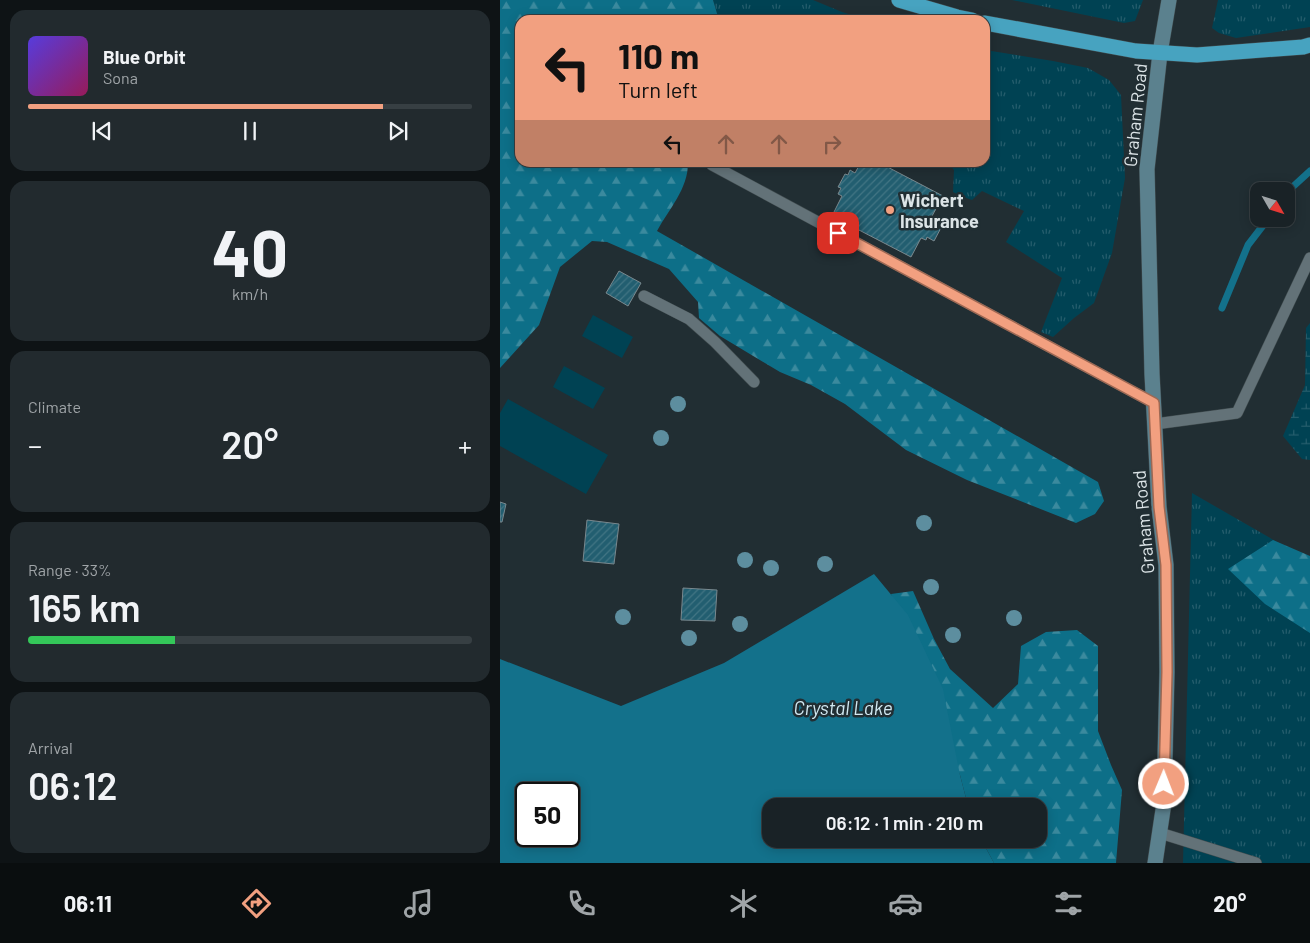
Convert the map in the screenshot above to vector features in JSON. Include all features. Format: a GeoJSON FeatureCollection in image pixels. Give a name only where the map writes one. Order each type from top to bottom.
{"type":"FeatureCollection","features":[{"type":"Feature","properties":{"kind":"highway"},"geometry":{"type":"LineString","coordinates":[[899,0],[950,15]]}},
{"type":"Feature","properties":{"kind":"highway"},"geometry":{"type":"LineString","coordinates":[[990,23],[1136,51],[1160,53],[1197,55],[1310,45]]}},
{"type":"Feature","properties":{"kind":"main road","name":"Graham Road"},"geometry":{"type":"LineString","coordinates":[[1155,863],[1164,803],[1167,672],[1166,565],[1159,507],[1154,424],[1147,169],[1160,53],[1169,0]]}},
{"type":"Feature","properties":{"kind":"lane"},"geometry":{"type":"LineString","coordinates":[[716,167],[1154,403]]}},
{"type":"Feature","properties":{"kind":"lane"},"geometry":{"type":"LineString","coordinates":[[1154,424],[1237,413],[1310,258]]}},
{"type":"Feature","properties":{"kind":"lane"},"geometry":{"type":"LineString","coordinates":[[644,296],[689,319],[715,342],[754,382]]}},
{"type":"Feature","properties":{"kind":"lane"},"geometry":{"type":"LineString","coordinates":[[1160,833],[1256,863]]}},
{"type":"Feature","properties":{"kind":"green space"},"geometry":{"type":"Polygon","coordinates":[[[500,0],[713,0],[718,15],[515,15],[515,167],[688,167],[685,182],[657,231],[1098,482],[1104,501],[1095,514],[1076,523],[967,480],[906,450],[845,404],[811,385],[780,372],[720,336],[699,318],[698,302],[669,269],[607,242],[592,241],[560,267],[539,325],[500,368],[500,0]]]}},
{"type":"Feature","properties":{"kind":"green space"},"geometry":{"type":"Polygon","coordinates":[[[713,0],[813,0],[852,15],[718,15],[713,0]]]}},
{"type":"Feature","properties":{"kind":"green space"},"geometry":{"type":"Polygon","coordinates":[[[1012,0],[1143,0],[1135,21],[1124,23],[1012,0]]]}},
{"type":"Feature","properties":{"kind":"green space"},"geometry":{"type":"Polygon","coordinates":[[[1218,0],[1310,0],[1310,27],[1236,38],[1219,33],[1212,28],[1218,0]]]}},
{"type":"Feature","properties":{"kind":"green space"},"geometry":{"type":"Polygon","coordinates":[[[990,51],[1088,68],[1109,80],[1121,95],[1125,178],[1112,253],[1094,303],[1053,337],[1041,332],[1062,278],[1006,242],[1024,211],[982,191],[972,200],[953,192],[954,170],[951,167],[990,167],[990,51]]]}},
{"type":"Feature","properties":{"kind":"green space"},"geometry":{"type":"Polygon","coordinates":[[[593,315],[633,337],[622,358],[582,336],[593,315]]]}},
{"type":"Feature","properties":{"kind":"green space"},"geometry":{"type":"Polygon","coordinates":[[[1310,323],[1310,460],[1302,459],[1283,436],[1305,385],[1306,328],[1310,323]]]}},
{"type":"Feature","properties":{"kind":"green space"},"geometry":{"type":"Polygon","coordinates":[[[564,366],[605,388],[593,409],[553,387],[564,366]]]}},
{"type":"Feature","properties":{"kind":"green space"},"geometry":{"type":"Polygon","coordinates":[[[508,399],[608,455],[586,494],[500,446],[500,413],[508,399]]]}},
{"type":"Feature","properties":{"kind":"green space"},"geometry":{"type":"Polygon","coordinates":[[[1192,493],[1310,561],[1310,863],[1183,863],[1192,493]]]}},
{"type":"Feature","properties":{"kind":"green space"},"geometry":{"type":"Polygon","coordinates":[[[1273,540],[1310,556],[1310,633],[1265,604],[1228,569],[1273,540]]]}},
{"type":"Feature","properties":{"kind":"green space"},"geometry":{"type":"Polygon","coordinates":[[[913,591],[934,639],[950,669],[993,708],[1018,684],[1021,646],[1046,632],[1077,630],[1098,646],[1098,731],[1122,790],[1116,863],[994,863],[986,848],[1047,848],[1047,798],[966,798],[960,775],[891,594],[913,591]]]}},
{"type":"Feature","properties":{"kind":"water","name":"Crystal Lake"},"geometry":{"type":"Polygon","coordinates":[[[874,574],[908,615],[943,689],[966,798],[762,798],[762,848],[986,848],[994,863],[500,863],[500,659],[621,706],[724,663],[874,574]]]}},
{"type":"Feature","properties":{"kind":"building"},"geometry":{"type":"Polygon","coordinates":[[[858,167],[888,167],[943,196],[932,216],[938,218],[937,221],[943,224],[934,241],[927,237],[926,240],[921,238],[911,257],[832,216],[842,196],[838,194],[841,188],[838,187],[845,174],[848,175],[850,170],[855,173],[858,167]]]}},
{"type":"Feature","properties":{"kind":"building"},"geometry":{"type":"Polygon","coordinates":[[[619,271],[641,283],[628,306],[606,293],[619,271]]]}},
{"type":"Feature","properties":{"kind":"building"},"geometry":{"type":"Polygon","coordinates":[[[500,502],[506,504],[502,522],[500,522],[500,502]]]}},
{"type":"Feature","properties":{"kind":"building"},"geometry":{"type":"Polygon","coordinates":[[[587,520],[619,524],[614,564],[583,561],[587,520]]]}},
{"type":"Feature","properties":{"kind":"building"},"geometry":{"type":"Polygon","coordinates":[[[683,588],[717,590],[715,621],[681,620],[683,588]]]}},
{"type":"Feature","properties":{"kind":"waterway"},"geometry":{"type":"LineString","coordinates":[[1295,185],[1310,171]]}},
{"type":"Feature","properties":{"kind":"waterway"},"geometry":{"type":"LineString","coordinates":[[1222,308],[1248,245],[1261,228]]}},
{"type":"Feature","properties":{"kind":"place","name":"Wichert Insurance"},"geometry":{"type":"Point","coordinates":[890,210]}},
{"type":"Feature","properties":{"kind":"route"},"geometry":{"type":"LineString","coordinates":[[838,233],[1154,403],[1159,507],[1166,565],[1167,672],[1164,784]]}}]}
